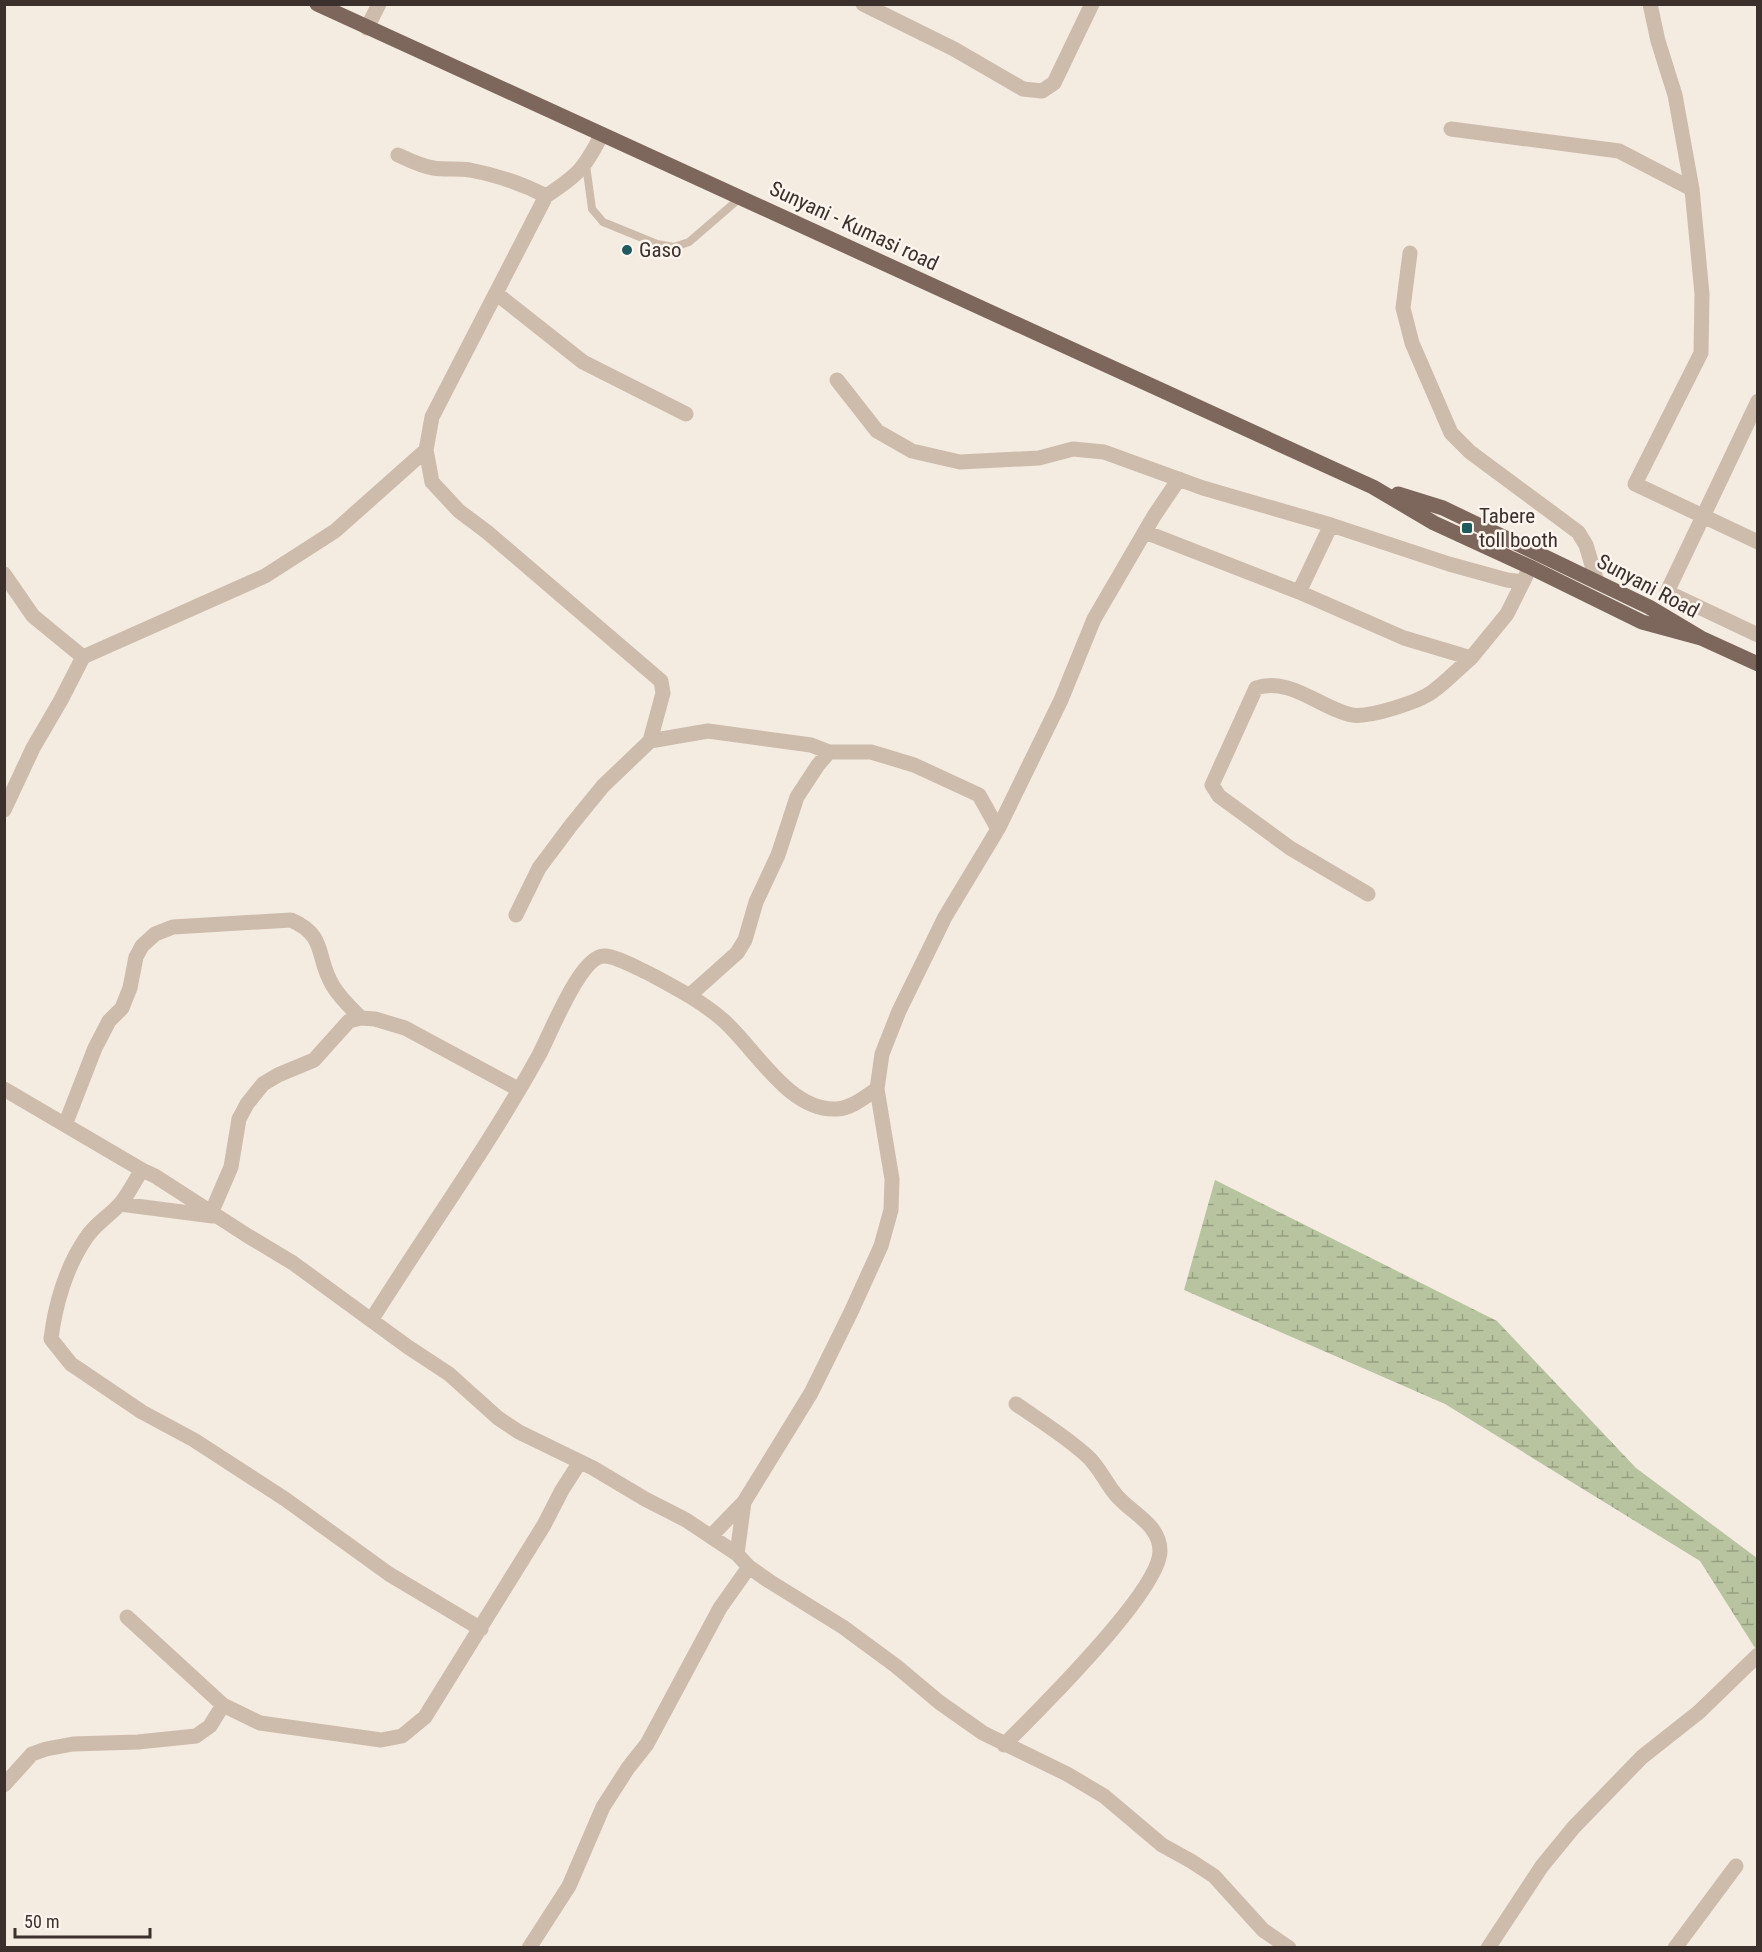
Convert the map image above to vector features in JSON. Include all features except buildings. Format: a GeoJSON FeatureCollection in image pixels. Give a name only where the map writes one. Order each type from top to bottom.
{"type":"FeatureCollection","features":[{"type":"Feature","properties":{"kind":"main road","name":"Sunyani - Kumasi road"},"geometry":{"type":"LineString","coordinates":[[317,4],[1373,487]]}},
{"type":"Feature","properties":{"kind":"main road","name":"Sunyani Road"},"geometry":{"type":"LineString","coordinates":[[1373,487],[1434,523],[1642,622],[1701,638]]}},
{"type":"Feature","properties":{"kind":"main road","name":"Sunyani Road"},"geometry":{"type":"LineString","coordinates":[[1373,487],[1443,508],[1649,607],[1701,638]]}},
{"type":"Feature","properties":{"kind":"main road"},"geometry":{"type":"LineString","coordinates":[[1701,638],[1758,664]]}},
{"type":"Feature","properties":{"kind":"street"},"geometry":{"type":"LineString","coordinates":[[367,28],[379,4]]}},
{"type":"Feature","properties":{"kind":"street"},"geometry":{"type":"LineString","coordinates":[[863,4],[954,49],[1023,89],[1042,92],[1054,83],[1092,4]]}},
{"type":"Feature","properties":{"kind":"street"},"geometry":{"type":"LineString","coordinates":[[1650,4],[1658,42],[1675,95],[1692,189],[1702,294],[1701,353],[1635,484],[1758,542]]}},
{"type":"Feature","properties":{"kind":"street"},"geometry":{"type":"LineString","coordinates":[[1451,129],[1619,151],[1692,189]]}},
{"type":"Feature","properties":{"kind":"street"},"geometry":{"type":"LineString","coordinates":[[516,915],[539,868],[572,824],[603,786],[650,741],[663,693],[661,681],[487,532],[459,511],[432,482],[426,450],[432,417],[546,196],[571,180],[586,165],[602,136]]}},
{"type":"Feature","properties":{"kind":"street"},"geometry":{"type":"LineString","coordinates":[[398,154],[432,168],[469,170],[501,178],[546,196]]}},
{"type":"Feature","properties":{"kind":"street"},"geometry":{"type":"LineString","coordinates":[[1410,253],[1403,308],[1412,343],[1451,432],[1470,452],[1578,532],[1586,545],[1597,582]]}},
{"type":"Feature","properties":{"kind":"street"},"geometry":{"type":"LineString","coordinates":[[497,294],[583,362],[686,414]]}},
{"type":"Feature","properties":{"kind":"street"},"geometry":{"type":"LineString","coordinates":[[837,380],[877,431],[912,451],[960,462],[1039,458],[1073,449],[1104,452],[1203,488],[1331,525],[1449,564],[1507,580],[1523,582]]}},
{"type":"Feature","properties":{"kind":"street"},"geometry":{"type":"LineString","coordinates":[[1758,401],[1667,592],[1758,635]]}},
{"type":"Feature","properties":{"kind":"street"},"geometry":{"type":"LineString","coordinates":[[4,810],[33,748],[83,657],[265,576],[335,531],[426,450]]}},
{"type":"Feature","properties":{"kind":"street"},"geometry":{"type":"LineString","coordinates":[[711,1536],[744,1502],[811,1393],[881,1246],[891,1210],[892,1179],[877,1089],[882,1054],[904,1002],[945,917],[998,830],[1061,700],[1094,619],[1179,479]]}},
{"type":"Feature","properties":{"kind":"street"},"geometry":{"type":"LineString","coordinates":[[1299,592],[1331,525]]}},
{"type":"Feature","properties":{"kind":"street"},"geometry":{"type":"LineString","coordinates":[[1145,532],[1299,592],[1404,638],[1471,658]]}},
{"type":"Feature","properties":{"kind":"street"},"geometry":{"type":"LineString","coordinates":[[1368,894],[1290,848],[1219,796],[1212,785],[1256,688],[1267,684],[1281,686],[1353,715],[1373,715],[1430,693],[1471,658],[1507,614],[1530,567]]}},
{"type":"Feature","properties":{"kind":"street"},"geometry":{"type":"LineString","coordinates":[[4,574],[33,616],[83,657]]}},
{"type":"Feature","properties":{"kind":"street"},"geometry":{"type":"LineString","coordinates":[[650,741],[708,731],[811,745],[829,752],[871,752],[914,765],[979,795],[998,830]]}},
{"type":"Feature","properties":{"kind":"street"},"geometry":{"type":"LineString","coordinates":[[690,995],[737,953],[745,940],[756,902],[778,855],[797,797],[829,752]]}},
{"type":"Feature","properties":{"kind":"street"},"geometry":{"type":"LineString","coordinates":[[64,1125],[95,1048],[110,1022],[122,1008],[130,988],[136,957],[142,946],[155,934],[173,927],[291,920],[307,927],[315,936],[332,984],[361,1018]]}},
{"type":"Feature","properties":{"kind":"street"},"geometry":{"type":"LineString","coordinates":[[372,1319],[456,1190],[539,1055],[574,986],[588,965],[597,957],[607,956],[690,995],[735,1031],[780,1083],[805,1101],[824,1108],[838,1109],[851,1106],[877,1089]]}},
{"type":"Feature","properties":{"kind":"street"},"geometry":{"type":"LineString","coordinates":[[216,1214],[231,1167],[239,1119],[247,1104],[263,1084],[314,1060],[349,1021],[361,1018],[375,1019],[405,1028],[518,1089]]}},
{"type":"Feature","properties":{"kind":"street"},"geometry":{"type":"LineString","coordinates":[[4,1089],[155,1176],[293,1263],[449,1374],[498,1418],[519,1432],[580,1462],[711,1536],[737,1554],[749,1567],[843,1627],[982,1733],[1067,1774],[1104,1796],[1162,1845],[1214,1876],[1263,1930],[1289,1947]]}},
{"type":"Feature","properties":{"kind":"street"},"geometry":{"type":"LineString","coordinates":[[142,1170],[120,1204],[100,1220],[86,1238],[74,1260],[54,1313],[51,1339],[71,1364],[142,1412],[194,1440],[285,1499],[389,1574],[481,1629]]}},
{"type":"Feature","properties":{"kind":"street"},"geometry":{"type":"LineString","coordinates":[[120,1204],[216,1214]]}},
{"type":"Feature","properties":{"kind":"street"},"geometry":{"type":"LineString","coordinates":[[1004,1744],[1067,1682],[1130,1608],[1155,1571],[1160,1552],[1158,1539],[1152,1528],[1116,1495],[1087,1455],[1016,1404]]}},
{"type":"Feature","properties":{"kind":"street"},"geometry":{"type":"LineString","coordinates":[[127,1617],[223,1705],[260,1723],[381,1740],[402,1736],[425,1718],[481,1629],[580,1462]]}},
{"type":"Feature","properties":{"kind":"street"},"geometry":{"type":"LineString","coordinates":[[737,1554],[744,1502]]}},
{"type":"Feature","properties":{"kind":"street"},"geometry":{"type":"LineString","coordinates":[[529,1947],[569,1886],[603,1807],[628,1768],[647,1744],[720,1608],[749,1567]]}},
{"type":"Feature","properties":{"kind":"street"},"geometry":{"type":"LineString","coordinates":[[1488,1947],[1542,1866],[1574,1827],[1642,1757],[1699,1712],[1758,1655]]}},
{"type":"Feature","properties":{"kind":"street"},"geometry":{"type":"LineString","coordinates":[[4,1785],[32,1754],[46,1749],[73,1744],[138,1742],[196,1736],[210,1726],[223,1705]]}},
{"type":"Feature","properties":{"kind":"street"},"geometry":{"type":"LineString","coordinates":[[1675,1947],[1736,1866]]}},
{"type":"Feature","properties":{"kind":"lane"},"geometry":{"type":"LineString","coordinates":[[586,165],[592,209],[603,222],[657,243],[674,247],[689,242],[741,197]]}},
{"type":"Feature","properties":{"kind":"green space"},"geometry":{"type":"Polygon","coordinates":[[[1215,1180],[1497,1321],[1636,1468],[1757,1558],[1757,1651],[1700,1561],[1445,1404],[1184,1290],[1215,1180]]]}},
{"type":"Feature","properties":{"kind":"place","name":"Gaso"},"geometry":{"type":"Point","coordinates":[627,250]}},
{"type":"Feature","properties":{"kind":"place","name":"Tabere toll booth"},"geometry":{"type":"Point","coordinates":[1467,528]}}]}
